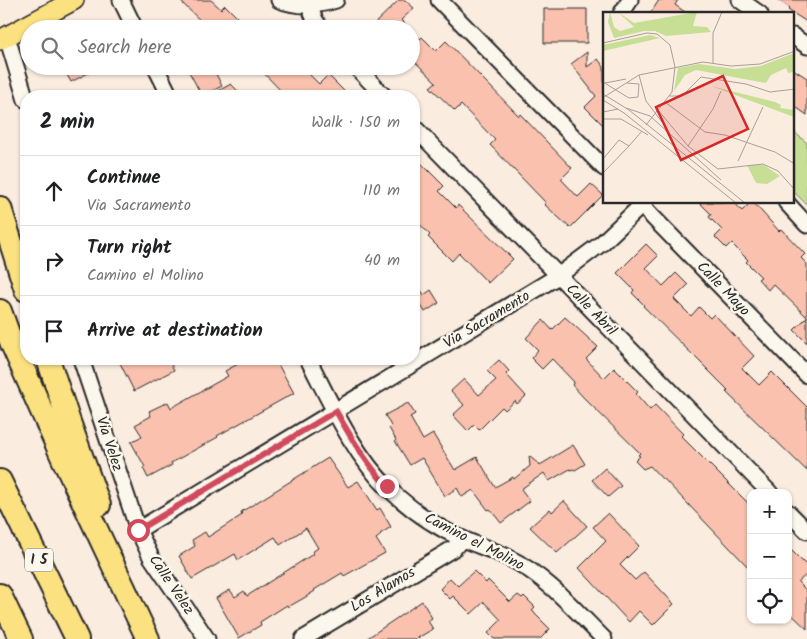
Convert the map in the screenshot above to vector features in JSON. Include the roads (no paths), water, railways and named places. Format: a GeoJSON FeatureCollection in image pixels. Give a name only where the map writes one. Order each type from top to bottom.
{"type":"FeatureCollection","features":[{"type":"Feature","properties":{"kind":"highway"},"geometry":{"type":"LineString","coordinates":[[0,208],[20,271]]}},
{"type":"Feature","properties":{"kind":"highway"},"geometry":{"type":"LineString","coordinates":[[0,311],[20,362]]}},
{"type":"Feature","properties":{"kind":"highway"},"geometry":{"type":"LineString","coordinates":[[21,365],[148,639]]}},
{"type":"Feature","properties":{"kind":"highway"},"geometry":{"type":"LineString","coordinates":[[50,365],[103,517],[114,567]]}},
{"type":"Feature","properties":{"kind":"highway","name":"I 5"},"geometry":{"type":"LineString","coordinates":[[0,481],[77,639]]}},
{"type":"Feature","properties":{"kind":"highway"},"geometry":{"type":"LineString","coordinates":[[0,595],[21,639]]}},
{"type":"Feature","properties":{"kind":"main road"},"geometry":{"type":"LineString","coordinates":[[38,20],[74,0]]}},
{"type":"Feature","properties":{"kind":"main road"},"geometry":{"type":"LineString","coordinates":[[3,39],[20,30]]}},
{"type":"Feature","properties":{"kind":"street"},"geometry":{"type":"LineString","coordinates":[[121,0],[131,20]]}},
{"type":"Feature","properties":{"kind":"street"},"geometry":{"type":"LineString","coordinates":[[279,0],[286,3],[309,6],[336,0]]}},
{"type":"Feature","properties":{"kind":"street"},"geometry":{"type":"LineString","coordinates":[[439,0],[603,167]]}},
{"type":"Feature","properties":{"kind":"street"},"geometry":{"type":"LineString","coordinates":[[622,12],[630,0]]}},
{"type":"Feature","properties":{"kind":"street"},"geometry":{"type":"LineString","coordinates":[[740,0],[757,12]]}},
{"type":"Feature","properties":{"kind":"street"},"geometry":{"type":"LineString","coordinates":[[309,6],[315,20]]}},
{"type":"Feature","properties":{"kind":"street"},"geometry":{"type":"LineString","coordinates":[[794,37],[807,46]]}},
{"type":"Feature","properties":{"kind":"street"},"geometry":{"type":"LineString","coordinates":[[3,39],[22,90]]}},
{"type":"Feature","properties":{"kind":"street"},"geometry":{"type":"LineString","coordinates":[[160,75],[167,90]]}},
{"type":"Feature","properties":{"kind":"street"},"geometry":{"type":"LineString","coordinates":[[363,75],[378,90]]}},
{"type":"Feature","properties":{"kind":"street","name":"Calle Abril"},"geometry":{"type":"LineString","coordinates":[[420,133],[766,489]]}},
{"type":"Feature","properties":{"kind":"street","name":"Via Sacramento"},"geometry":{"type":"LineString","coordinates":[[420,360],[558,276],[602,243],[641,204]]}},
{"type":"Feature","properties":{"kind":"street","name":"Calle Mayo"},"geometry":{"type":"LineString","coordinates":[[641,204],[807,376]]}},
{"type":"Feature","properties":{"kind":"street"},"geometry":{"type":"LineString","coordinates":[[788,204],[807,224]]}},
{"type":"Feature","properties":{"kind":"street","name":"Via Velez"},"geometry":{"type":"LineString","coordinates":[[83,365],[138,530]]}},
{"type":"Feature","properties":{"kind":"street","name":"Camino el Molino"},"geometry":{"type":"LineString","coordinates":[[311,365],[353,441],[374,472],[387,486],[431,523],[462,539],[509,558],[532,572],[556,592],[604,639]]}},
{"type":"Feature","properties":{"kind":"street","name":"Via Sacramento"},"geometry":{"type":"LineString","coordinates":[[138,530],[412,365]]}},
{"type":"Feature","properties":{"kind":"street"},"geometry":{"type":"LineString","coordinates":[[792,516],[807,531]]}},
{"type":"Feature","properties":{"kind":"street","name":"Calle Velez"},"geometry":{"type":"LineString","coordinates":[[138,530],[151,557],[207,639]]}},
{"type":"Feature","properties":{"kind":"street","name":"Los Alamos"},"geometry":{"type":"LineString","coordinates":[[303,639],[454,548],[462,539]]}}]}
